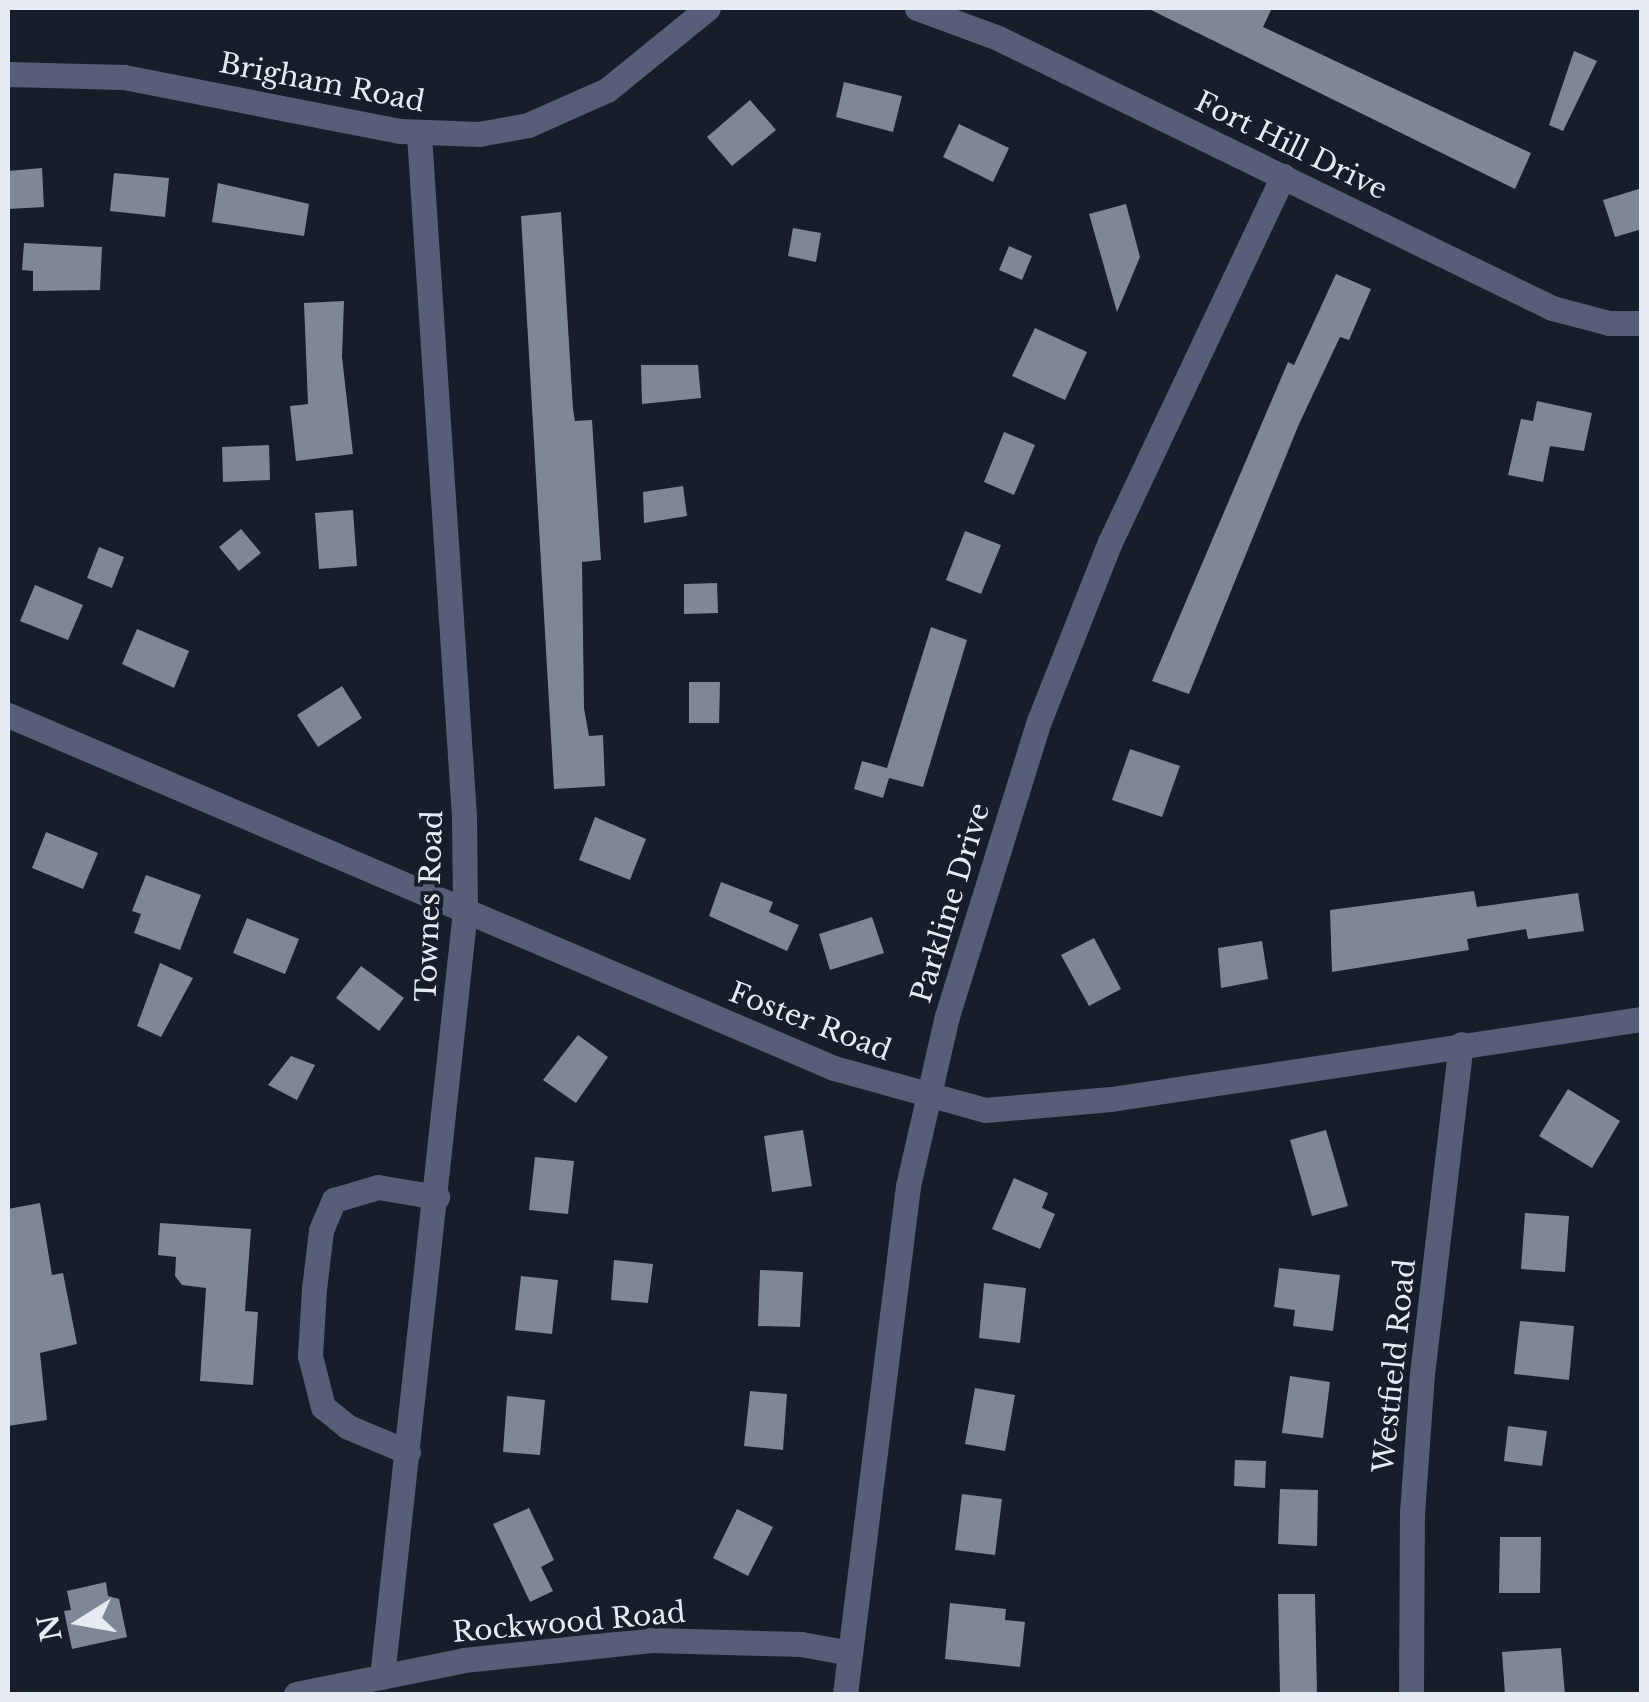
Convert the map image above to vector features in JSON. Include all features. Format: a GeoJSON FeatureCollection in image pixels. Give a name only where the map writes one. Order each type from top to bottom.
{"type":"FeatureCollection","features":[{"type":"Feature","properties":{"kind":"street","name":"Brigham Road"},"geometry":{"type":"LineString","coordinates":[[8,74],[124,78],[419,134],[479,134],[554,116],[648,62],[708,8]]}},
{"type":"Feature","properties":{"kind":"street","name":"Fort Hill Drive"},"geometry":{"type":"LineString","coordinates":[[917,8],[998,38],[1552,308],[1609,323],[1642,323]]}},
{"type":"Feature","properties":{"kind":"street","name":"Townes Road"},"geometry":{"type":"LineString","coordinates":[[382,1677],[437,1197],[464,910],[464,816],[419,134]]}},
{"type":"Feature","properties":{"kind":"street","name":"Parkline Drive"},"geometry":{"type":"LineString","coordinates":[[844,1694],[908,1186],[927,1099],[1039,722],[1110,542],[1284,176]]}},
{"type":"Feature","properties":{"kind":"street","name":"Foster Road"},"geometry":{"type":"LineString","coordinates":[[8,715],[834,1068],[927,1099],[985,1110],[1110,1099],[1642,1019]]}},
{"type":"Feature","properties":{"kind":"street","name":"Westfield Road"},"geometry":{"type":"LineString","coordinates":[[1411,1694],[1412,1513],[1422,1374],[1460,1044]]}},
{"type":"Feature","properties":{"kind":"street"},"geometry":{"type":"LineString","coordinates":[[408,1452],[348,1428],[322,1407],[310,1356],[314,1289],[321,1230],[334,1200],[378,1187],[437,1197]]}},
{"type":"Feature","properties":{"kind":"street","name":"Rockwood Road"},"geometry":{"type":"LineString","coordinates":[[296,1694],[464,1660],[650,1640],[801,1644],[850,1653]]}},
{"type":"Feature","properties":{"kind":"building"},"geometry":{"type":"Polygon","coordinates":[[[1147,8],[1272,8],[1263,27],[1531,153],[1515,189],[1147,8]]]}},
{"type":"Feature","properties":{"kind":"building"},"geometry":{"type":"Polygon","coordinates":[[[1574,51],[1597,61],[1563,131],[1549,125],[1574,51]]]}},
{"type":"Feature","properties":{"kind":"building"},"geometry":{"type":"Polygon","coordinates":[[[844,82],[902,96],[893,132],[836,117],[844,82]]]}},
{"type":"Feature","properties":{"kind":"building"},"geometry":{"type":"Polygon","coordinates":[[[750,100],[776,130],[732,166],[707,137],[750,100]]]}},
{"type":"Feature","properties":{"kind":"building"},"geometry":{"type":"Polygon","coordinates":[[[959,124],[1009,148],[993,182],[943,157],[959,124]]]}},
{"type":"Feature","properties":{"kind":"building"},"geometry":{"type":"Polygon","coordinates":[[[42,168],[44,207],[8,209],[8,171],[42,168]]]}},
{"type":"Feature","properties":{"kind":"building"},"geometry":{"type":"Polygon","coordinates":[[[114,173],[169,178],[165,217],[110,211],[114,173]]]}},
{"type":"Feature","properties":{"kind":"building"},"geometry":{"type":"Polygon","coordinates":[[[218,183],[309,204],[304,236],[212,222],[218,183]]]}},
{"type":"Feature","properties":{"kind":"building"},"geometry":{"type":"Polygon","coordinates":[[[1642,188],[1642,229],[1615,237],[1603,200],[1642,188]]]}},
{"type":"Feature","properties":{"kind":"building"},"geometry":{"type":"Polygon","coordinates":[[[1126,204],[1140,257],[1117,312],[1089,214],[1126,204]]]}},
{"type":"Feature","properties":{"kind":"building"},"geometry":{"type":"Polygon","coordinates":[[[561,212],[573,409],[575,421],[592,420],[601,560],[582,562],[584,708],[589,736],[603,735],[605,786],[554,789],[521,216],[561,212]]]}},
{"type":"Feature","properties":{"kind":"building"},"geometry":{"type":"Polygon","coordinates":[[[793,228],[821,233],[816,262],[788,256],[793,228]]]}},
{"type":"Feature","properties":{"kind":"building"},"geometry":{"type":"Polygon","coordinates":[[[24,243],[102,247],[100,290],[33,291],[33,271],[22,270],[24,243]]]}},
{"type":"Feature","properties":{"kind":"building"},"geometry":{"type":"Polygon","coordinates":[[[1009,246],[1032,256],[1022,280],[999,270],[1009,246]]]}},
{"type":"Feature","properties":{"kind":"building"},"geometry":{"type":"Polygon","coordinates":[[[1336,274],[1371,289],[1349,340],[1340,337],[1299,424],[1189,694],[1152,681],[1288,362],[1294,365],[1336,274]]]}},
{"type":"Feature","properties":{"kind":"building"},"geometry":{"type":"Polygon","coordinates":[[[344,301],[342,357],[353,454],[296,461],[290,406],[308,404],[304,303],[344,301]]]}},
{"type":"Feature","properties":{"kind":"building"},"geometry":{"type":"Polygon","coordinates":[[[1035,328],[1087,352],[1065,400],[1012,376],[1035,328]]]}},
{"type":"Feature","properties":{"kind":"building"},"geometry":{"type":"Polygon","coordinates":[[[641,365],[698,365],[701,398],[642,404],[641,365]]]}},
{"type":"Feature","properties":{"kind":"building"},"geometry":{"type":"Polygon","coordinates":[[[1537,401],[1592,413],[1584,451],[1550,446],[1543,482],[1508,475],[1521,419],[1533,421],[1537,401]]]}},
{"type":"Feature","properties":{"kind":"building"},"geometry":{"type":"Polygon","coordinates":[[[1004,432],[1035,445],[1014,495],[984,482],[1004,432]]]}},
{"type":"Feature","properties":{"kind":"building"},"geometry":{"type":"Polygon","coordinates":[[[269,445],[270,480],[223,482],[222,447],[269,445]]]}},
{"type":"Feature","properties":{"kind":"building"},"geometry":{"type":"Polygon","coordinates":[[[683,486],[687,516],[644,523],[643,492],[683,486]]]}},
{"type":"Feature","properties":{"kind":"building"},"geometry":{"type":"Polygon","coordinates":[[[353,510],[357,566],[319,569],[315,513],[353,510]]]}},
{"type":"Feature","properties":{"kind":"building"},"geometry":{"type":"Polygon","coordinates":[[[241,529],[261,553],[239,571],[219,547],[241,529]]]}},
{"type":"Feature","properties":{"kind":"building"},"geometry":{"type":"Polygon","coordinates":[[[965,531],[1001,545],[981,594],[946,580],[965,531]]]}},
{"type":"Feature","properties":{"kind":"building"},"geometry":{"type":"Polygon","coordinates":[[[99,547],[124,557],[112,588],[87,578],[99,547]]]}},
{"type":"Feature","properties":{"kind":"building"},"geometry":{"type":"Polygon","coordinates":[[[717,583],[718,613],[684,614],[684,584],[717,583]]]}},
{"type":"Feature","properties":{"kind":"building"},"geometry":{"type":"Polygon","coordinates":[[[35,585],[83,605],[68,640],[20,621],[35,585]]]}},
{"type":"Feature","properties":{"kind":"building"},"geometry":{"type":"Polygon","coordinates":[[[931,627],[967,640],[923,787],[889,778],[883,798],[854,789],[862,761],[887,768],[931,627]]]}},
{"type":"Feature","properties":{"kind":"building"},"geometry":{"type":"Polygon","coordinates":[[[137,629],[189,651],[174,688],[122,664],[137,629]]]}},
{"type":"Feature","properties":{"kind":"building"},"geometry":{"type":"Polygon","coordinates":[[[689,682],[720,682],[719,723],[689,723],[689,682]]]}},
{"type":"Feature","properties":{"kind":"building"},"geometry":{"type":"Polygon","coordinates":[[[342,686],[362,718],[318,747],[297,715],[342,686]]]}},
{"type":"Feature","properties":{"kind":"building"},"geometry":{"type":"Polygon","coordinates":[[[1130,749],[1180,766],[1162,817],[1112,800],[1130,749]]]}},
{"type":"Feature","properties":{"kind":"building"},"geometry":{"type":"Polygon","coordinates":[[[595,817],[646,839],[630,880],[579,860],[595,817]]]}},
{"type":"Feature","properties":{"kind":"building"},"geometry":{"type":"Polygon","coordinates":[[[46,832],[98,853],[83,889],[32,868],[46,832]]]}},
{"type":"Feature","properties":{"kind":"building"},"geometry":{"type":"Polygon","coordinates":[[[146,875],[201,895],[180,950],[134,933],[141,914],[132,911],[146,875]]]}},
{"type":"Feature","properties":{"kind":"building"},"geometry":{"type":"Polygon","coordinates":[[[721,882],[773,902],[769,912],[799,925],[787,951],[709,916],[721,882]]]}},
{"type":"Feature","properties":{"kind":"building"},"geometry":{"type":"Polygon","coordinates":[[[1474,891],[1477,907],[1578,893],[1584,931],[1528,939],[1526,929],[1467,939],[1469,950],[1332,972],[1330,910],[1474,891]]]}},
{"type":"Feature","properties":{"kind":"building"},"geometry":{"type":"Polygon","coordinates":[[[872,917],[884,953],[830,970],[819,934],[872,917]]]}},
{"type":"Feature","properties":{"kind":"building"},"geometry":{"type":"Polygon","coordinates":[[[247,918],[299,939],[285,974],[233,953],[247,918]]]}},
{"type":"Feature","properties":{"kind":"building"},"geometry":{"type":"Polygon","coordinates":[[[1094,938],[1121,989],[1089,1006],[1061,955],[1094,938]]]}},
{"type":"Feature","properties":{"kind":"building"},"geometry":{"type":"Polygon","coordinates":[[[1262,941],[1268,979],[1221,988],[1218,948],[1262,941]]]}},
{"type":"Feature","properties":{"kind":"building"},"geometry":{"type":"Polygon","coordinates":[[[160,963],[193,978],[161,1037],[137,1026],[160,963]]]}},
{"type":"Feature","properties":{"kind":"building"},"geometry":{"type":"Polygon","coordinates":[[[361,966],[404,998],[379,1031],[336,998],[361,966]]]}},
{"type":"Feature","properties":{"kind":"building"},"geometry":{"type":"Polygon","coordinates":[[[578,1035],[608,1057],[576,1103],[543,1080],[578,1035]]]}},
{"type":"Feature","properties":{"kind":"building"},"geometry":{"type":"Polygon","coordinates":[[[291,1056],[315,1065],[297,1100],[268,1085],[291,1056]]]}},
{"type":"Feature","properties":{"kind":"building"},"geometry":{"type":"Polygon","coordinates":[[[1568,1089],[1620,1121],[1592,1168],[1539,1136],[1568,1089]]]}},
{"type":"Feature","properties":{"kind":"building"},"geometry":{"type":"Polygon","coordinates":[[[803,1130],[812,1186],[772,1192],[764,1136],[803,1130]]]}},
{"type":"Feature","properties":{"kind":"building"},"geometry":{"type":"Polygon","coordinates":[[[1326,1130],[1348,1206],[1312,1216],[1290,1140],[1326,1130]]]}},
{"type":"Feature","properties":{"kind":"building"},"geometry":{"type":"Polygon","coordinates":[[[535,1157],[574,1161],[568,1214],[529,1210],[535,1157]]]}},
{"type":"Feature","properties":{"kind":"building"},"geometry":{"type":"Polygon","coordinates":[[[1014,1178],[1048,1193],[1042,1208],[1055,1214],[1040,1249],[992,1229],[1014,1178]]]}},
{"type":"Feature","properties":{"kind":"building"},"geometry":{"type":"Polygon","coordinates":[[[40,1203],[52,1275],[63,1273],[77,1344],[40,1353],[47,1420],[8,1426],[8,1209],[40,1203]]]}},
{"type":"Feature","properties":{"kind":"building"},"geometry":{"type":"Polygon","coordinates":[[[1525,1213],[1569,1216],[1565,1272],[1521,1269],[1525,1213]]]}},
{"type":"Feature","properties":{"kind":"building"},"geometry":{"type":"Polygon","coordinates":[[[160,1223],[251,1229],[245,1311],[258,1312],[253,1385],[200,1381],[206,1288],[182,1285],[175,1276],[176,1257],[158,1255],[160,1223]]]}},
{"type":"Feature","properties":{"kind":"building"},"geometry":{"type":"Polygon","coordinates":[[[614,1260],[653,1264],[648,1303],[611,1300],[614,1260]]]}},
{"type":"Feature","properties":{"kind":"building"},"geometry":{"type":"Polygon","coordinates":[[[1279,1268],[1340,1275],[1333,1331],[1293,1326],[1295,1310],[1274,1307],[1279,1268]]]}},
{"type":"Feature","properties":{"kind":"building"},"geometry":{"type":"Polygon","coordinates":[[[760,1270],[803,1272],[800,1327],[758,1326],[760,1270]]]}},
{"type":"Feature","properties":{"kind":"building"},"geometry":{"type":"Polygon","coordinates":[[[521,1276],[558,1280],[552,1334],[515,1330],[521,1276]]]}},
{"type":"Feature","properties":{"kind":"building"},"geometry":{"type":"Polygon","coordinates":[[[984,1283],[1026,1288],[1020,1343],[979,1338],[984,1283]]]}},
{"type":"Feature","properties":{"kind":"building"},"geometry":{"type":"Polygon","coordinates":[[[1520,1321],[1574,1326],[1569,1380],[1514,1374],[1520,1321]]]}},
{"type":"Feature","properties":{"kind":"building"},"geometry":{"type":"Polygon","coordinates":[[[1290,1376],[1330,1382],[1323,1438],[1282,1433],[1290,1376]]]}},
{"type":"Feature","properties":{"kind":"building"},"geometry":{"type":"Polygon","coordinates":[[[975,1388],[1015,1395],[1005,1451],[965,1444],[975,1388]]]}},
{"type":"Feature","properties":{"kind":"building"},"geometry":{"type":"Polygon","coordinates":[[[750,1391],[787,1394],[783,1450],[744,1446],[750,1391]]]}},
{"type":"Feature","properties":{"kind":"building"},"geometry":{"type":"Polygon","coordinates":[[[507,1396],[545,1400],[540,1455],[503,1452],[507,1396]]]}},
{"type":"Feature","properties":{"kind":"building"},"geometry":{"type":"Polygon","coordinates":[[[1508,1426],[1547,1431],[1542,1466],[1504,1461],[1508,1426]]]}},
{"type":"Feature","properties":{"kind":"building"},"geometry":{"type":"Polygon","coordinates":[[[1235,1460],[1266,1461],[1265,1488],[1234,1486],[1235,1460]]]}},
{"type":"Feature","properties":{"kind":"building"},"geometry":{"type":"Polygon","coordinates":[[[1280,1489],[1318,1490],[1317,1546],[1278,1544],[1280,1489]]]}},
{"type":"Feature","properties":{"kind":"building"},"geometry":{"type":"Polygon","coordinates":[[[962,1494],[1002,1499],[995,1555],[955,1550],[962,1494]]]}},
{"type":"Feature","properties":{"kind":"building"},"geometry":{"type":"Polygon","coordinates":[[[529,1508],[554,1560],[541,1567],[553,1591],[530,1602],[493,1524],[529,1508]]]}},
{"type":"Feature","properties":{"kind":"building"},"geometry":{"type":"Polygon","coordinates":[[[737,1509],[773,1527],[748,1576],[713,1558],[737,1509]]]}},
{"type":"Feature","properties":{"kind":"building"},"geometry":{"type":"Polygon","coordinates":[[[1500,1537],[1541,1537],[1540,1593],[1499,1593],[1500,1537]]]}},
{"type":"Feature","properties":{"kind":"building"},"geometry":{"type":"Polygon","coordinates":[[[106,1582],[108,1596],[119,1599],[127,1637],[72,1649],[64,1611],[71,1610],[67,1591],[106,1582]]]}},
{"type":"Feature","properties":{"kind":"building"},"geometry":{"type":"Polygon","coordinates":[[[1278,1594],[1315,1594],[1317,1694],[1280,1694],[1278,1594]]]}},
{"type":"Feature","properties":{"kind":"building"},"geometry":{"type":"Polygon","coordinates":[[[950,1603],[1006,1609],[1005,1620],[1025,1622],[1020,1667],[945,1659],[950,1603]]]}},
{"type":"Feature","properties":{"kind":"building"},"geometry":{"type":"Polygon","coordinates":[[[1561,1648],[1565,1694],[1505,1694],[1502,1652],[1561,1648]]]}}]}
